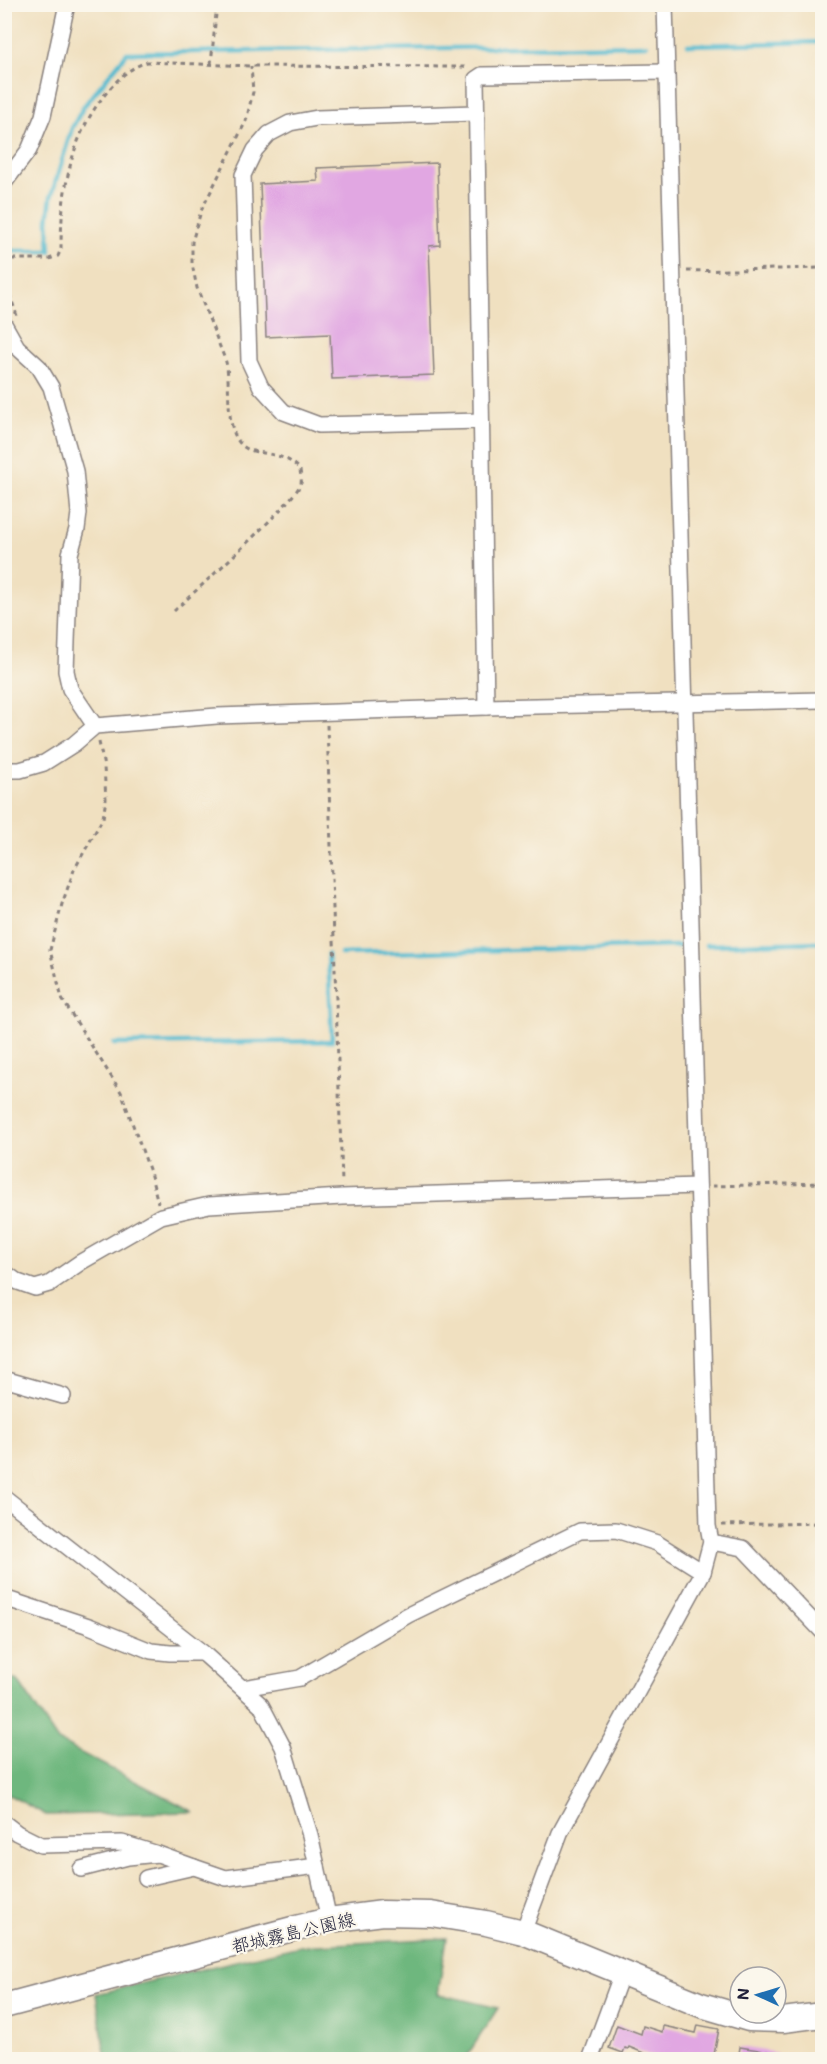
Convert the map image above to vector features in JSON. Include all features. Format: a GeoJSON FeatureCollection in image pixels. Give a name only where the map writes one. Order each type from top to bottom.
{"type":"FeatureCollection","features":[{"type":"Feature","properties":{"kind":"main road","name":"都城霧島公園線"},"geometry":{"type":"LineString","coordinates":[[4,2006],[328,1920],[383,1913],[431,1914],[524,1932],[701,2005],[749,2019],[783,2020],[822,2015]]}},
{"type":"Feature","properties":{"kind":"street"},"geometry":{"type":"LineString","coordinates":[[4,183],[29,150],[43,116],[67,4]]}},
{"type":"Feature","properties":{"kind":"street"},"geometry":{"type":"LineString","coordinates":[[524,1932],[560,1833],[703,1572],[711,1542],[708,1526],[665,4]]}},
{"type":"Feature","properties":{"kind":"street"},"geometry":{"type":"LineString","coordinates":[[486,707],[476,79],[482,75],[666,72]]}},
{"type":"Feature","properties":{"kind":"street"},"geometry":{"type":"LineString","coordinates":[[475,113],[317,118],[290,123],[269,134],[255,150],[243,175],[249,362],[261,387],[284,412],[319,425],[481,421]]}},
{"type":"Feature","properties":{"kind":"street"},"geometry":{"type":"LineString","coordinates":[[4,324],[17,346],[39,367],[51,387],[75,471],[79,513],[70,554],[66,671],[70,689],[95,726]]}},
{"type":"Feature","properties":{"kind":"street"},"geometry":{"type":"LineString","coordinates":[[4,770],[20,770],[44,763],[74,744],[95,726],[217,716],[327,712],[822,700]]}},
{"type":"Feature","properties":{"kind":"street"},"geometry":{"type":"LineString","coordinates":[[4,1272],[18,1282],[35,1288],[49,1284],[81,1262],[161,1216],[209,1205],[342,1197],[698,1186]]}},
{"type":"Feature","properties":{"kind":"street"},"geometry":{"type":"LineString","coordinates":[[4,1379],[63,1396]]}},
{"type":"Feature","properties":{"kind":"street"},"geometry":{"type":"LineString","coordinates":[[4,1497],[202,1653],[261,1705],[283,1747],[310,1834],[328,1920]]}},
{"type":"Feature","properties":{"kind":"street"},"geometry":{"type":"LineString","coordinates":[[243,1688],[300,1678],[408,1615],[580,1531],[616,1530],[657,1543],[703,1572]]}},
{"type":"Feature","properties":{"kind":"street"},"geometry":{"type":"LineString","coordinates":[[711,1542],[743,1548],[822,1630]]}},
{"type":"Feature","properties":{"kind":"street"},"geometry":{"type":"LineString","coordinates":[[4,1598],[89,1626],[152,1651],[202,1653]]}},
{"type":"Feature","properties":{"kind":"street"},"geometry":{"type":"LineString","coordinates":[[4,1823],[17,1833],[41,1845],[122,1843],[226,1878],[317,1866]]}},
{"type":"Feature","properties":{"kind":"street"},"geometry":{"type":"LineString","coordinates":[[81,1869],[128,1857],[158,1854]]}},
{"type":"Feature","properties":{"kind":"street"},"geometry":{"type":"LineString","coordinates":[[146,1878],[194,1867]]}},
{"type":"Feature","properties":{"kind":"street"},"geometry":{"type":"LineString","coordinates":[[590,2060],[622,1973]]}},
{"type":"Feature","properties":{"kind":"path"},"geometry":{"type":"LineString","coordinates":[[211,64],[217,4]]}},
{"type":"Feature","properties":{"kind":"path"},"geometry":{"type":"LineString","coordinates":[[4,261],[7,259],[48,259],[58,256],[61,249],[63,200],[70,164],[90,115],[122,75],[134,66],[147,62],[465,67],[476,79]]}},
{"type":"Feature","properties":{"kind":"path"},"geometry":{"type":"LineString","coordinates":[[673,272],[822,268]]}},
{"type":"Feature","properties":{"kind":"path"},"geometry":{"type":"LineString","coordinates":[[174,610],[278,512]]}},
{"type":"Feature","properties":{"kind":"path"},"geometry":{"type":"LineString","coordinates":[[327,712],[342,1197]]}},
{"type":"Feature","properties":{"kind":"path"},"geometry":{"type":"LineString","coordinates":[[95,726],[104,767],[106,799],[103,818],[74,870],[62,904],[50,951],[62,999],[121,1092],[150,1172],[161,1216]]}},
{"type":"Feature","properties":{"kind":"path"},"geometry":{"type":"LineString","coordinates":[[698,1186],[822,1183]]}},
{"type":"Feature","properties":{"kind":"path"},"geometry":{"type":"LineString","coordinates":[[708,1526],[822,1523]]}},
{"type":"Feature","properties":{"kind":"green space"},"geometry":{"type":"Polygon","coordinates":[[[5,1677],[18,1681],[58,1741],[194,1812],[46,1815],[7,1794],[4,1791],[5,1677]]]}},
{"type":"Feature","properties":{"kind":"green space"},"geometry":{"type":"Polygon","coordinates":[[[447,1938],[438,1994],[498,2008],[465,2059],[106,2059],[96,1994],[300,1946],[447,1938]]]}},
{"type":"Feature","properties":{"kind":"building"},"geometry":{"type":"Polygon","coordinates":[[[437,163],[440,245],[429,246],[434,375],[332,379],[330,334],[266,337],[260,184],[318,181],[317,168],[437,163]]]}},
{"type":"Feature","properties":{"kind":"building"},"geometry":{"type":"Polygon","coordinates":[[[617,2025],[641,2034],[643,2026],[662,2032],[663,2026],[696,2033],[698,2025],[719,2029],[713,2060],[661,2060],[629,2047],[625,2048],[623,2053],[609,2048],[617,2025]]]}},
{"type":"Feature","properties":{"kind":"building"},"geometry":{"type":"Polygon","coordinates":[[[740,2047],[777,2053],[777,2060],[738,2060],[740,2047]]]}},
{"type":"Feature","properties":{"kind":"waterway"},"geometry":{"type":"LineString","coordinates":[[688,45],[822,42]]}},
{"type":"Feature","properties":{"kind":"waterway"},"geometry":{"type":"LineString","coordinates":[[9,251],[50,251],[48,221],[51,197],[72,128],[84,106],[127,53],[646,45]]}},
{"type":"Feature","properties":{"kind":"waterway"},"geometry":{"type":"LineString","coordinates":[[706,945],[822,942]]}},
{"type":"Feature","properties":{"kind":"waterway"},"geometry":{"type":"LineString","coordinates":[[341,954],[679,946]]}},
{"type":"Feature","properties":{"kind":"waterway"},"geometry":{"type":"LineString","coordinates":[[114,1044],[332,1041],[328,954]]}}]}
